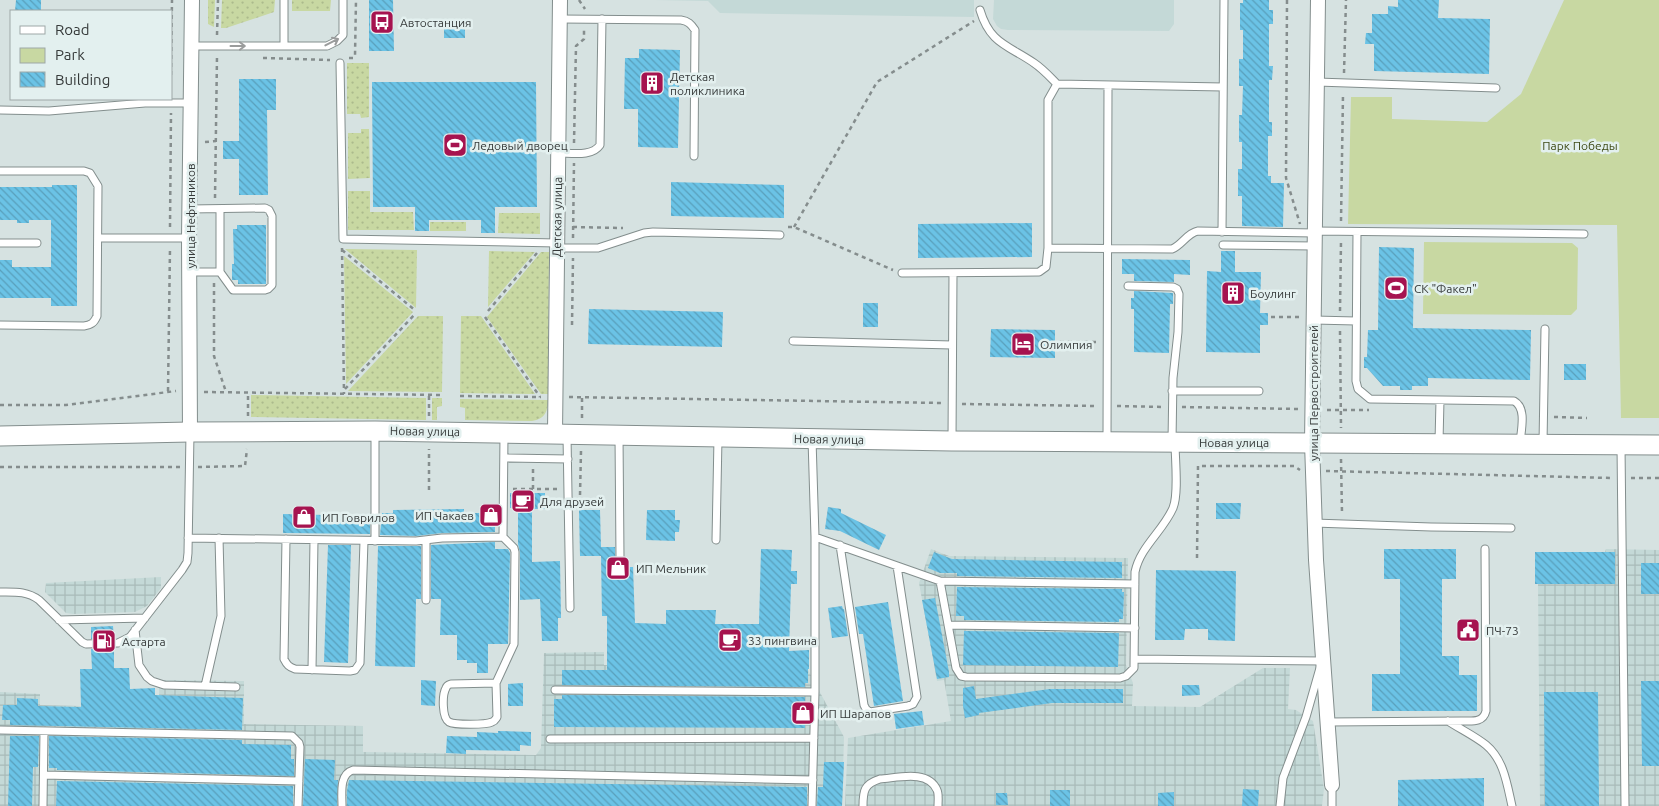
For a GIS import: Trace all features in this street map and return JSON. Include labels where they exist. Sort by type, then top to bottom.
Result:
[{"type":"street","name":"улица Нефтяников","points":[[190,432],[189,238],[192,0]]},
{"type":"street","name":"Детская улица","points":[[560,0],[558,153],[553,244],[556,397],[561,433]]},
{"type":"street","name":"улица Первостроителей","points":[[1318,0],[1312,443],[1314,523],[1322,661],[1332,785]]},
{"type":"street","name":"Новая улица","points":[[0,436],[375,431],[952,441],[1659,445]]},
{"type":"lane","points":[[284,0],[284,46]]},
{"type":"lane","points":[[192,46],[327,46],[337,41],[343,35],[343,0]]},
{"type":"lane","points":[[1222,232],[1224,0]]},
{"type":"lane","points":[[981,14],[987,29],[999,42],[1035,64],[1057,84],[1223,87]]},
{"type":"lane","points":[[560,19],[681,20],[687,21],[692,25],[695,30],[694,156]]},
{"type":"lane","points":[[558,153],[592,152],[600,145],[602,19]]},
{"type":"lane","points":[[340,63],[343,239],[553,244],[573,248],[598,248],[644,233],[653,232],[780,235]]},
{"type":"lane","points":[[1317,82],[1496,88]]},
{"type":"lane","points":[[902,273],[1039,272],[1046,267],[1048,248],[1048,100],[1057,84]]},
{"type":"lane","points":[[1106,442],[1108,85]]},
{"type":"lane","points":[[0,110],[49,111],[145,103],[191,103]]},
{"type":"lane","points":[[0,171],[84,171],[90,174],[98,186],[97,316],[94,322],[89,326],[0,325]]},
{"type":"lane","points":[[190,209],[265,208],[271,213],[272,285],[268,289],[236,290],[230,287],[220,272],[220,209]]},
{"type":"lane","points":[[1048,248],[1172,249],[1179,246],[1194,232],[1300,233],[1315,237]]},
{"type":"lane","points":[[1223,244],[1315,237],[1341,232],[1584,234]]},
{"type":"lane","points":[[1358,232],[1356,321],[1356,381],[1358,389],[1370,399],[1514,401],[1518,403],[1522,410],[1520,444]]},
{"type":"lane","points":[[98,238],[189,238]]},
{"type":"lane","points":[[0,243],[37,243]]},
{"type":"lane","points":[[189,272],[220,272]]},
{"type":"lane","points":[[952,441],[953,273]]},
{"type":"lane","points":[[940,581],[956,668],[961,676],[1120,678],[1131,673],[1134,668],[1135,659],[1135,572],[1140,558],[1172,509],[1175,495],[1172,391],[1178,332],[1179,294],[1173,286],[1128,286]]},
{"type":"lane","points":[[1314,320],[1356,321]]},
{"type":"lane","points":[[1543,444],[1545,329]]},
{"type":"lane","points":[[793,341],[952,345]]},
{"type":"lane","points":[[1172,391],[1260,390]]},
{"type":"lane","points":[[1439,443],[1440,400]]},
{"type":"lane","points":[[375,431],[375,541]]},
{"type":"lane","points":[[0,592],[24,592],[31,595],[39,600],[78,639],[86,644],[123,642],[130,637],[182,570],[186,562],[190,432]]},
{"type":"lane","points":[[503,538],[504,432]]},
{"type":"lane","points":[[561,433],[568,459],[570,608]]},
{"type":"lane","points":[[619,434],[620,557]]},
{"type":"lane","points":[[716,540],[718,436]]},
{"type":"lane","points":[[812,438],[816,692],[812,806]]},
{"type":"lane","points":[[1621,444],[1624,806]]},
{"type":"lane","points":[[504,458],[568,459]]},
{"type":"lane","points":[[1314,523],[1511,528]]},
{"type":"lane","points":[[815,537],[940,581],[1135,584]]},
{"type":"lane","points":[[188,538],[364,541],[503,538],[514,548],[515,552],[514,644],[496,683],[497,717],[487,724],[452,723],[445,718],[444,692],[448,685],[496,683]]},
{"type":"lane","points":[[205,686],[221,616],[219,538]]},
{"type":"lane","points":[[286,539],[284,659],[289,667],[312,670],[355,670],[360,663],[364,541]]},
{"type":"lane","points":[[312,670],[314,540]]},
{"type":"lane","points":[[426,540],[426,600]]},
{"type":"lane","points":[[840,545],[864,705],[870,712],[908,706],[913,704],[917,697],[897,566]]},
{"type":"lane","points":[[1327,722],[1448,721],[1479,720],[1483,718],[1486,711],[1486,549]]},
{"type":"lane","points":[[60,620],[145,618]]},
{"type":"lane","points":[[948,625],[1135,628]]},
{"type":"lane","points":[[135,630],[139,665],[147,677],[158,684],[236,687]]},
{"type":"lane","points":[[1135,659],[1322,661],[1306,717],[1284,778],[1280,806]]},
{"type":"lane","points":[[555,690],[816,692]]},
{"type":"lane","points":[[1448,721],[1485,744],[1499,761],[1505,775],[1512,806]]},
{"type":"lane","points":[[0,730],[292,736],[299,743],[298,806]]},
{"type":"lane","points":[[43,806],[44,731]]},
{"type":"lane","points":[[550,739],[814,738]]},
{"type":"lane","points":[[342,806],[345,775],[353,770],[813,780]]},
{"type":"lane","points":[[44,775],[299,781]]},
{"type":"lane","points":[[863,806],[863,792],[874,780],[880,778],[921,777],[927,779],[937,791],[938,806]]},
{"type":"lane","points":[[1332,785],[1332,806]]},
{"type":"path","points":[[572,328],[576,46],[584,39],[585,19],[585,9],[579,0]]},
{"type":"path","points":[[1287,0],[1286,178],[1300,224],[1300,233]]},
{"type":"path","points":[[1342,525],[1340,321],[1346,0]]},
{"type":"path","points":[[794,227],[877,82],[981,14]]},
{"type":"path","points":[[255,58],[330,60]]},
{"type":"path","points":[[343,239],[341,250],[344,392]]},
{"type":"path","points":[[488,311],[553,244]]},
{"type":"path","points":[[341,250],[416,312],[344,392]]},
{"type":"path","points":[[485,317],[540,397]]},
{"type":"path","points":[[1270,317],[1299,317]]},
{"type":"path","points":[[1060,342],[1108,342]]},
{"type":"path","points":[[0,405],[66,406],[168,391]]},
{"type":"path","points":[[226,392],[344,392],[442,395]]},
{"type":"path","points":[[460,396],[1370,410]]},
{"type":"path","points":[[1544,417],[1587,418]]},
{"type":"path","points":[[0,467],[245,466],[247,444]]},
{"type":"path","points":[[533,458],[533,489]]},
{"type":"path","points":[[1197,558],[1198,466],[1294,466],[1303,471],[1659,478]]},
{"type":"path","points":[[504,489],[580,490]]},
{"type":"shaded area","points":[[655,0],[974,0],[974,17],[720,13],[708,1]]},
{"type":"shaded area","points":[[994,0],[1174,0],[1174,24],[1169,31],[1008,30],[1001,29],[993,19]]},
{"type":"shaded area","points":[[931,549],[949,556],[1128,558],[1126,665],[1133,683],[1132,706],[1200,707],[1263,668],[1290,668],[1288,709],[1296,710],[1313,721],[1324,789],[1322,806],[845,806],[848,738],[951,721],[944,680],[937,681],[919,583]]},
{"type":"shaded area","points":[[1606,549],[1659,550],[1659,806],[1540,806],[1538,584],[1535,584],[1535,552],[1605,552]]},
{"type":"shaded area","points":[[161,577],[161,588],[147,606],[135,612],[66,613],[45,592],[46,583]]},
{"type":"shaded area","points":[[604,652],[604,665],[793,665],[808,670],[844,737],[842,806],[0,806],[0,692],[40,694],[40,705],[159,708],[159,680],[244,681],[244,724],[363,726],[363,752],[536,755],[541,748],[544,653]]},
{"type":"green space","points":[[208,0],[215,0],[214,27],[208,24]]},
{"type":"green space","points":[[222,0],[275,0],[274,12],[221,28]]},
{"type":"green space","points":[[292,0],[331,0],[330,11],[292,11]]},
{"type":"green space","name":"Парк Победы","points":[[1564,0],[1659,0],[1659,418],[1621,418],[1617,225],[1348,224],[1351,97],[1392,97],[1392,119],[1487,122],[1521,94]]},
{"type":"green space","points":[[347,63],[369,63],[369,117],[361,118],[360,114],[347,114]]},
{"type":"green space","points":[[361,129],[369,129],[370,178],[348,179],[348,133],[361,133]]},
{"type":"green space","points":[[348,191],[370,191],[370,212],[413,212],[414,230],[348,230]]},
{"type":"green space","points":[[499,213],[540,213],[540,234],[498,233]]},
{"type":"green space","points":[[430,222],[466,222],[466,231],[430,231]]},
{"type":"green space","points":[[1424,242],[1572,243],[1578,248],[1577,309],[1571,315],[1423,314]]},
{"type":"green space","points":[[345,249],[417,250],[416,308]]},
{"type":"green space","points":[[489,251],[535,252],[488,307]]},
{"type":"green space","points":[[541,252],[549,252],[548,394],[541,394],[487,317]]},
{"type":"green space","points":[[344,256],[413,312],[346,384]]},
{"type":"green space","points":[[418,316],[443,316],[442,392],[348,391]]},
{"type":"green space","points":[[461,316],[481,316],[535,394],[460,393]]},
{"type":"green space","points":[[251,395],[426,398],[426,420],[251,417]]},
{"type":"green space","points":[[432,398],[442,398],[442,406],[437,407],[437,420],[432,420]]},
{"type":"green space","points":[[460,399],[548,400],[545,414],[532,421],[465,420],[465,408],[460,407]]},
{"type":"building","points":[[16,0],[41,0],[41,10],[15,10]]},
{"type":"building","points":[[369,0],[393,0],[394,51],[369,51]]},
{"type":"building","points":[[1243,0],[1269,0],[1269,10],[1273,10],[1273,24],[1269,24],[1269,66],[1273,66],[1272,80],[1269,80],[1269,122],[1272,122],[1272,136],[1268,136],[1268,176],[1271,176],[1271,183],[1284,183],[1283,227],[1242,226],[1242,196],[1238,196],[1238,169],[1242,169],[1239,115],[1242,115],[1243,86],[1239,86],[1239,59],[1243,59],[1243,30],[1240,30],[1240,3],[1243,3]]},
{"type":"building","points":[[1398,0],[1439,0],[1438,18],[1490,19],[1489,74],[1374,71],[1374,44],[1365,44],[1366,33],[1372,33],[1372,14],[1388,14],[1388,6],[1398,7]]},
{"type":"building","points":[[465,23],[465,38],[444,38],[444,24]]},
{"type":"building","name":"Детская поликлиника","points":[[639,49],[680,50],[678,148],[638,147],[638,109],[624,109],[625,58],[639,58]]},
{"type":"building","points":[[239,79],[276,79],[276,110],[267,110],[268,195],[239,195],[239,159],[223,159],[223,141],[239,141]]},
{"type":"building","name":"Ледовый дворец","points":[[372,82],[536,82],[537,207],[495,207],[495,233],[481,233],[481,220],[429,220],[429,231],[415,231],[415,207],[373,207]]},
{"type":"building","points":[[671,182],[784,185],[784,218],[671,216]]},
{"type":"building","points":[[52,185],[77,185],[77,306],[51,306],[51,298],[0,298],[0,260],[12,260],[12,267],[51,267],[51,220],[29,220],[29,223],[17,223],[17,220],[0,220],[0,187],[52,187]]},
{"type":"building","points":[[1032,223],[1032,257],[918,258],[918,224]]},
{"type":"building","points":[[237,225],[266,225],[266,284],[238,284],[238,280],[232,280],[232,264],[234,264],[233,229],[237,229]]},
{"type":"building","name":"СК \"Факел\"","points":[[1379,247],[1414,248],[1413,328],[1531,330],[1530,380],[1428,378],[1428,386],[1412,386],[1412,390],[1400,390],[1400,386],[1383,386],[1367,368],[1364,368],[1364,357],[1367,357],[1368,330],[1378,330]]},
{"type":"building","name":"Боулинг","points":[[1221,251],[1235,251],[1235,272],[1261,272],[1260,313],[1268,313],[1268,325],[1260,325],[1260,353],[1206,352],[1207,271],[1221,272]]},
{"type":"building","points":[[1122,259],[1190,260],[1190,275],[1174,274],[1174,282],[1134,281],[1134,274],[1122,274]]},
{"type":"building","points":[[1134,291],[1173,293],[1173,304],[1170,304],[1169,353],[1134,352],[1134,309],[1131,309],[1131,298],[1134,298]]},
{"type":"building","points":[[863,303],[878,303],[878,327],[863,327]]},
{"type":"building","points":[[589,309],[723,312],[722,347],[588,344]]},
{"type":"building","name":"Олимпия","points":[[991,329],[1055,330],[1055,358],[990,357]]},
{"type":"building","points":[[1564,364],[1586,364],[1586,380],[1564,380]]},
{"type":"building","points":[[510,493],[545,493],[545,509],[532,509],[532,562],[560,561],[561,618],[558,618],[558,641],[542,641],[540,599],[520,600],[518,508],[510,508]]},
{"type":"building","points":[[1216,503],[1241,503],[1240,519],[1216,519]]},
{"type":"building","points":[[828,507],[841,509],[841,513],[886,535],[879,550],[840,531],[825,529]]},
{"type":"building","points":[[464,509],[464,513],[495,513],[495,532],[442,533],[416,536],[380,535],[382,513],[393,513],[393,510]]},
{"type":"building","points":[[579,510],[600,510],[601,547],[615,547],[615,567],[633,567],[635,623],[666,624],[666,610],[716,610],[715,624],[759,624],[761,549],[792,550],[791,571],[797,571],[797,584],[791,584],[789,651],[809,650],[808,683],[805,683],[805,687],[562,685],[562,670],[607,670],[607,616],[602,616],[601,556],[580,556]]},
{"type":"building","points":[[647,510],[675,510],[675,520],[680,520],[679,532],[675,532],[675,541],[646,540]]},
{"type":"building","points":[[283,514],[370,516],[370,534],[283,533]]},
{"type":"building","points":[[495,542],[495,549],[508,549],[510,553],[508,644],[488,644],[488,673],[477,673],[477,663],[457,660],[457,635],[440,635],[441,599],[431,599],[431,545]]},
{"type":"building","points":[[328,545],[351,545],[348,663],[324,662]]},
{"type":"building","points":[[378,546],[421,546],[421,599],[416,599],[415,667],[375,666]]},
{"type":"building","points":[[1384,549],[1456,549],[1456,579],[1442,579],[1442,656],[1459,656],[1459,675],[1477,675],[1477,711],[1372,711],[1372,674],[1400,674],[1400,579],[1384,579]]},
{"type":"building","points":[[934,552],[952,559],[1122,562],[1122,578],[957,576],[957,573],[940,573],[928,568]]},
{"type":"building","points":[[1535,552],[1615,552],[1615,584],[1535,584]]},
{"type":"building","points":[[1641,563],[1659,563],[1659,594],[1641,594]]},
{"type":"building","points":[[1156,570],[1236,571],[1235,641],[1208,640],[1208,629],[1185,629],[1184,640],[1155,640]]},
{"type":"building","points":[[957,587],[1122,589],[1122,592],[1124,592],[1123,619],[1119,619],[1119,622],[964,620],[964,616],[956,616]]},
{"type":"building","points":[[935,598],[949,672],[949,677],[937,679],[922,600]]},
{"type":"building","points":[[888,602],[903,701],[874,706],[863,634],[859,634],[855,607]]},
{"type":"building","points":[[842,606],[848,636],[832,638],[828,608]]},
{"type":"building","points":[[113,626],[114,638],[91,639],[91,627]]},
{"type":"building","points":[[964,631],[1119,633],[1118,667],[963,665]]},
{"type":"building","points":[[114,648],[114,668],[129,668],[130,689],[155,688],[155,695],[243,698],[242,730],[10,725],[10,720],[2,720],[3,705],[17,705],[17,698],[38,699],[38,706],[81,707],[80,669],[92,669],[91,649]]},
{"type":"building","points":[[421,680],[436,681],[435,706],[421,705]]},
{"type":"building","points":[[1641,681],[1659,681],[1659,766],[1642,766]]},
{"type":"building","points":[[523,683],[523,706],[508,706],[508,684]]},
{"type":"building","points":[[1182,685],[1199,685],[1200,695],[1182,696]]},
{"type":"building","points":[[974,686],[976,699],[1050,689],[1123,689],[1123,703],[1052,703],[979,713],[979,715],[965,718],[963,688]]},
{"type":"building","points":[[1544,692],[1598,692],[1599,806],[1545,806]]},
{"type":"building","points":[[562,695],[805,697],[805,728],[554,727],[554,699],[562,699]]},
{"type":"building","points":[[922,711],[924,725],[896,729],[894,714]]},
{"type":"building","points":[[498,731],[531,732],[531,746],[520,745],[520,751],[466,750],[466,754],[446,753],[447,736],[477,737],[477,732],[498,733]]},
{"type":"building","points":[[10,736],[39,736],[38,767],[33,767],[32,806],[8,806]]},
{"type":"building","points":[[49,736],[242,740],[242,744],[291,745],[291,759],[294,759],[294,776],[57,770],[57,768],[49,768]]},
{"type":"building","points":[[305,759],[335,760],[334,780],[338,780],[337,806],[303,806]]},
{"type":"building","points":[[824,762],[844,762],[842,806],[817,806],[818,787],[823,787]]},
{"type":"building","points":[[1484,778],[1484,806],[1398,806],[1398,780]]},
{"type":"building","points":[[349,780],[807,787],[807,806],[347,806]]},
{"type":"building","points":[[57,781],[293,786],[293,806],[56,806]]},
{"type":"building","points":[[1243,789],[1259,790],[1258,806],[1242,806]]},
{"type":"building","points":[[1050,790],[1070,790],[1070,806],[1050,806]]},
{"type":"building","points":[[1174,792],[1174,806],[1158,806],[1158,793]]},
{"type":"building","points":[[996,793],[1007,793],[1008,805],[996,805]]},
{"type":"place","name":"Автостанция","points":[[382,22]]},
{"type":"place","name":"Детская поликлиника","points":[[652,83]]},
{"type":"place","name":"Ледовый дворец","points":[[455,145]]},
{"type":"place","name":"СК \"Факел\"","points":[[1396,288]]},
{"type":"place","name":"Боулинг","points":[[1233,293]]},
{"type":"place","name":"Олимпия","points":[[1023,344]]},
{"type":"place","name":"Для друзей","points":[[523,501]]},
{"type":"place","name":"ИП Чакаев","points":[[491,515]]},
{"type":"place","name":"ИП Говрилов","points":[[304,517]]},
{"type":"place","name":"ИП Мельник","points":[[618,568]]},
{"type":"place","name":"ПЧ-73","points":[[1468,630]]},
{"type":"place","name":"33 пингвина","points":[[730,640]]},
{"type":"place","name":"Астарта","points":[[104,641]]},
{"type":"place","name":"ИП Шарапов","points":[[803,713]]}]
